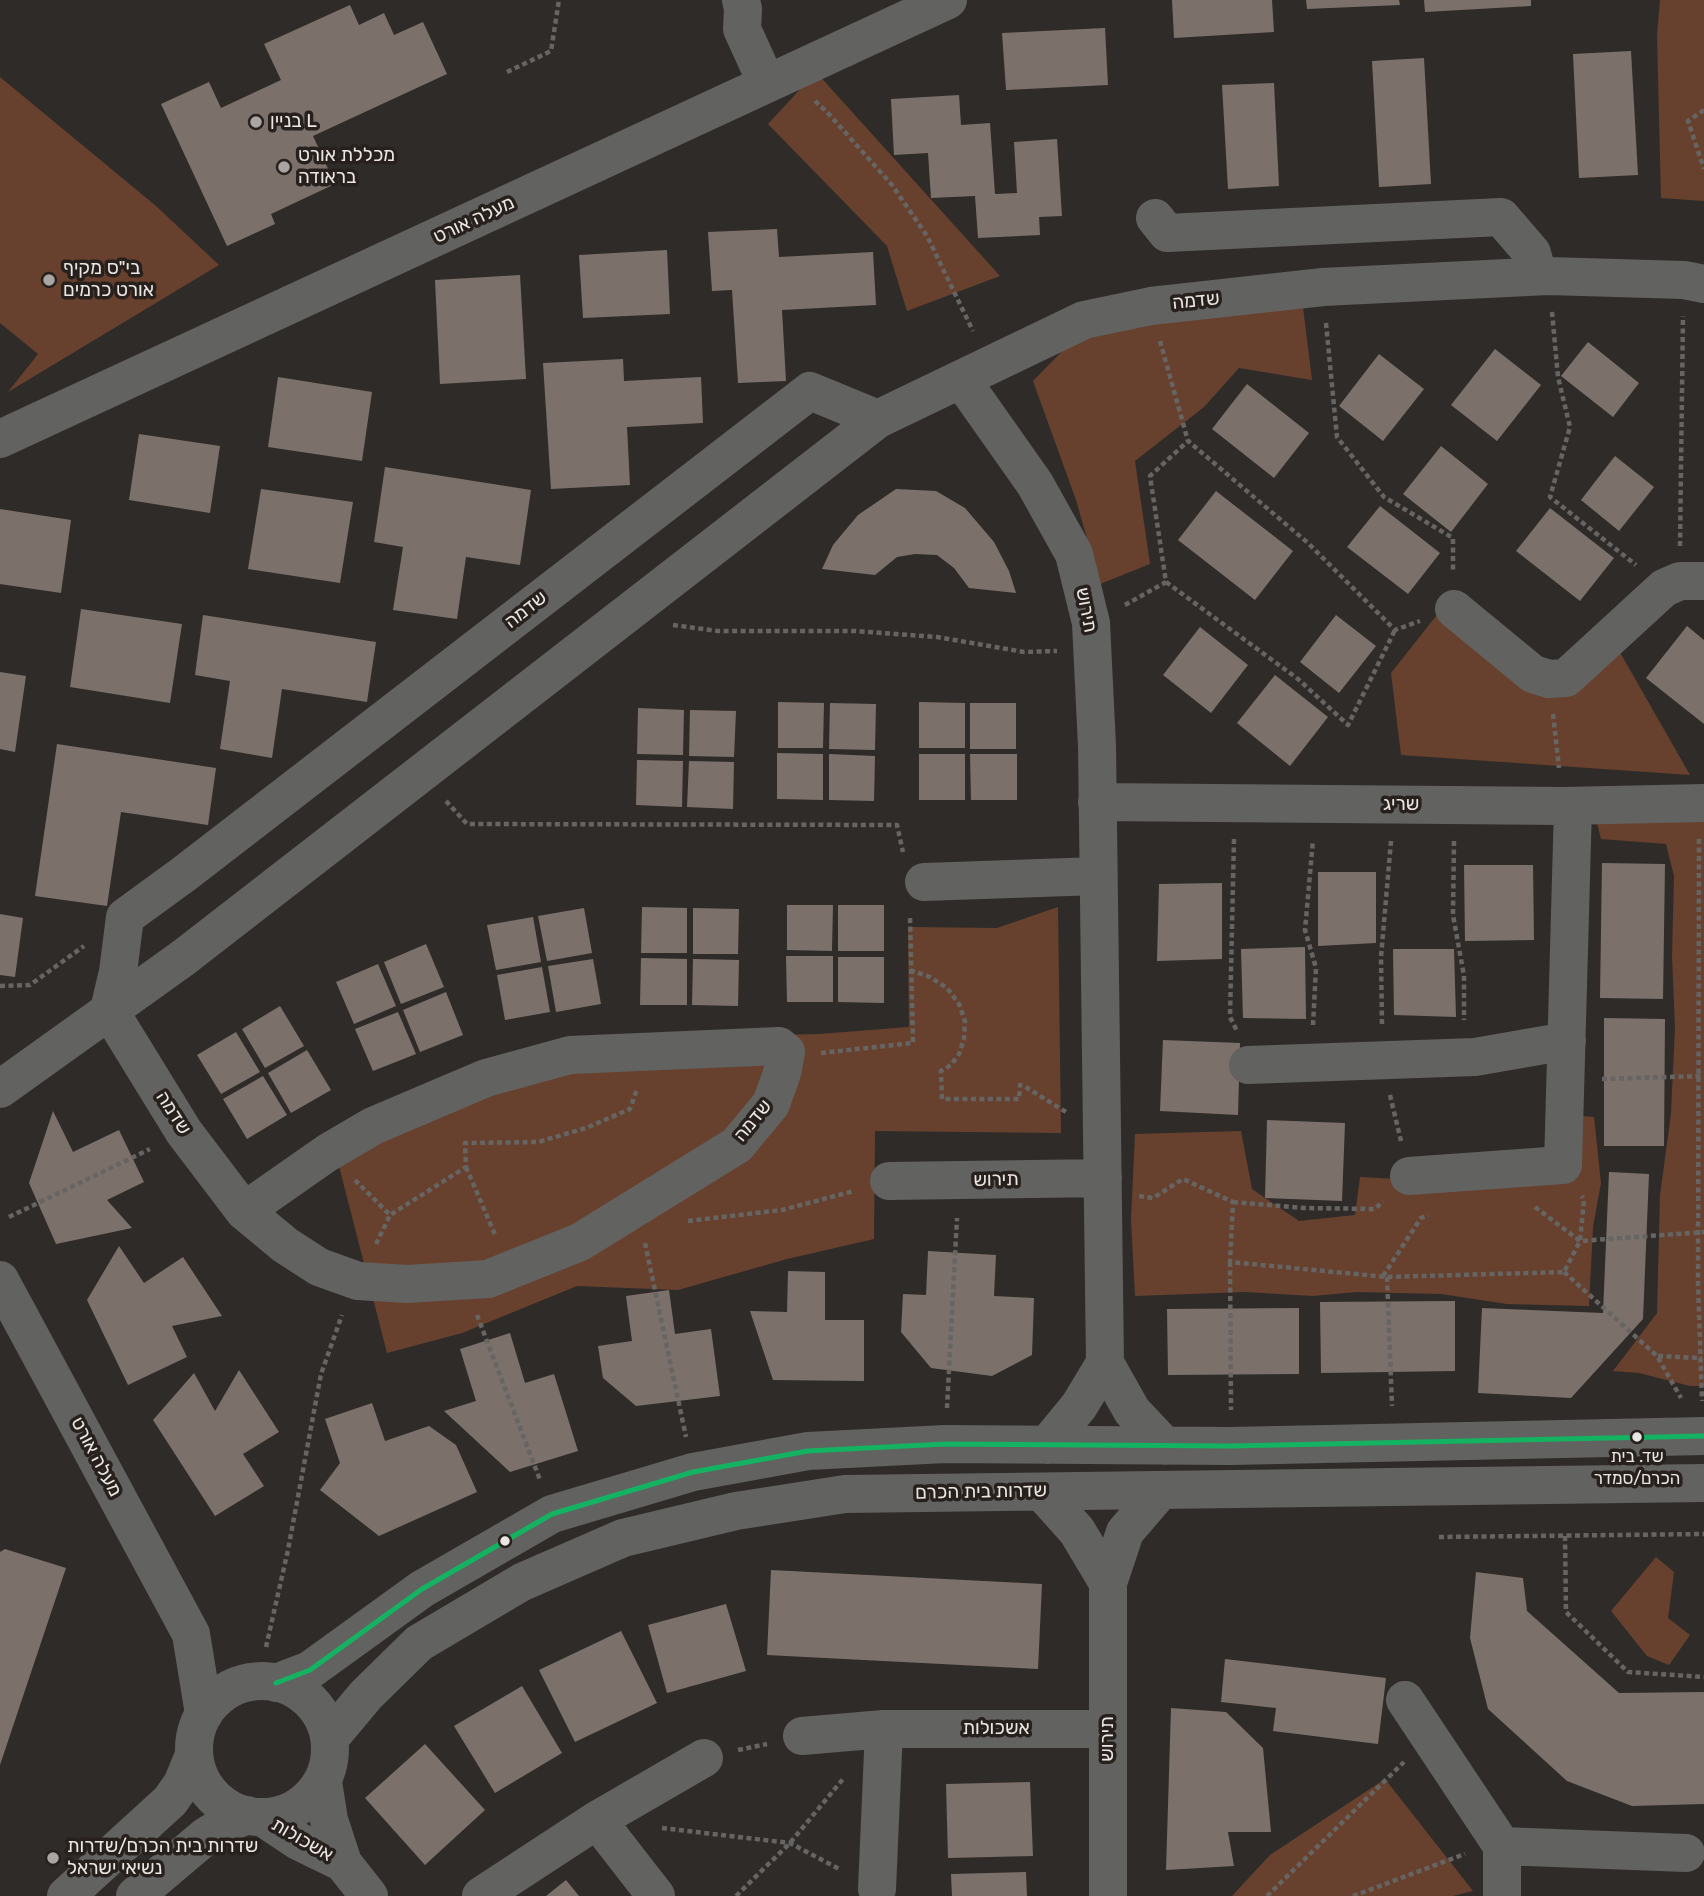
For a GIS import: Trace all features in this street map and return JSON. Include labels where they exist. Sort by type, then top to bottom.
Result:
[{"type":"street","points":[[741,0],[742,29],[776,79]]},
{"type":"street","name":"מעלה אורט","points":[[0,439],[948,0]]},
{"type":"street","points":[[1155,218],[1167,233],[1501,217],[1532,253],[1543,276]]},
{"type":"street","name":"שדמה","points":[[0,1089],[183,958],[878,419],[1084,320],[1151,306],[1323,287],[1543,276],[1694,282]]},
{"type":"street","name":"תירוש","points":[[977,371],[1074,554],[1091,623],[1097,802],[1105,1363]]},
{"type":"street","name":"שדמה","points":[[125,917],[810,391],[878,419]]},
{"type":"street","points":[[1454,608],[1533,674],[1549,679],[1566,678],[1683,583]]},
{"type":"street","name":"שריג","points":[[1097,802],[1568,806],[1702,803]]},
{"type":"street","points":[[1409,1176],[1563,1165],[1567,1041],[1568,806]]},
{"type":"street","points":[[917,882],[1098,876]]},
{"type":"street","points":[[109,1010],[118,972],[125,917]]},
{"type":"street","name":"שדמה","points":[[109,1010],[184,1132],[244,1211],[285,1245],[319,1268],[358,1281],[407,1284],[488,1279],[580,1242],[737,1145],[771,1104],[786,1052]]},
{"type":"street","points":[[1248,1065],[1464,1057],[1567,1041]]},
{"type":"street","points":[[244,1211],[327,1153],[373,1126],[486,1078],[570,1055],[779,1046],[786,1052]]},
{"type":"street","name":"תירוש","points":[[889,1181],[959,1180],[1103,1186]]},
{"type":"street","name":"מעלה אורט","points":[[0,1280],[191,1634],[204,1714]]},
{"type":"street","points":[[1047,1445],[1079,1406],[1105,1363],[1132,1411],[1165,1446]]},
{"type":"street","points":[[66,1896],[170,1801],[182,1784],[194,1755],[196,1734],[204,1714],[217,1698],[266,1672],[310,1670],[422,1589],[552,1514],[693,1472],[808,1451],[945,1444],[1231,1446],[1703,1436]]},
{"type":"street","name":"שדרות בית הכרם","points":[[330,1738],[366,1695],[419,1643],[522,1582],[623,1538],[736,1511],[845,1494],[1704,1483]]},
{"type":"street","points":[[1108,1583],[1125,1532],[1161,1490]]},
{"type":"street","points":[[1042,1492],[1077,1531],[1108,1583]]},
{"type":"street","name":"תירוש","points":[[1108,1583],[1108,1896]]},
{"type":"street","name":"מעלה אורט","points":[[191,1634],[266,1672]]},
{"type":"street","points":[[194,1755],[199,1776],[211,1794],[227,1808],[254,1816],[269,1817],[291,1811],[309,1799],[323,1782],[330,1760],[330,1738],[324,1719],[312,1702],[266,1672]]},
{"type":"street","points":[[1405,1700],[1500,1844],[1502,1896]]},
{"type":"street","points":[[877,1889],[884,1729]]},
{"type":"street","name":"אשכולות","points":[[802,1736],[884,1729],[1108,1729]]},
{"type":"street","points":[[481,1896],[597,1820],[704,1758]]},
{"type":"street","name":"אשכולות","points":[[323,1782],[329,1820],[343,1863],[369,1896]]},
{"type":"street","points":[[135,1896],[206,1836],[222,1826],[254,1816]]},
{"type":"street","name":"אשכולות","points":[[254,1816],[343,1863]]},
{"type":"street","points":[[597,1820],[656,1896]]},
{"type":"street","points":[[1500,1844],[1686,1853]]},
{"type":"path","points":[[507,72],[551,51],[559,0]]},
{"type":"path","points":[[776,79],[827,111],[892,185],[927,236],[974,333],[977,371]]},
{"type":"path","points":[[1704,110],[1688,121],[1704,169]]},
{"type":"path","points":[[1543,276],[1558,376],[1570,427],[1550,496],[1683,583]]},
{"type":"path","points":[[1683,583],[1694,282]]},
{"type":"path","points":[[1188,442],[1150,476],[1166,582],[1298,679],[1348,725],[1395,630],[1454,608],[1453,538],[1384,497],[1337,437],[1323,287]]},
{"type":"path","points":[[1151,306],[1188,442],[1308,543],[1395,630]]},
{"type":"path","points":[[1091,623],[1166,582]]},
{"type":"path","points":[[663,624],[718,631],[855,631],[937,637],[1024,652]]},
{"type":"path","points":[[1549,679],[1568,806]]},
{"type":"path","points":[[421,774],[467,824],[897,825],[917,882],[910,970],[913,1043],[805,1055],[786,1052]]},
{"type":"path","points":[[1236,803],[1230,927],[1230,1017],[1248,1047],[1248,1065]]},
{"type":"path","points":[[1702,803],[1703,1436]]},
{"type":"path","points":[[1311,1063],[1316,968],[1305,930],[1317,804]]},
{"type":"path","points":[[1103,1186],[1153,1198],[1183,1178],[1233,1202],[1304,1208],[1375,1209],[1409,1176],[1382,1060],[1381,957],[1394,805]]},
{"type":"path","points":[[1454,805],[1453,915],[1464,976],[1464,1057]]},
{"type":"path","points":[[0,986],[30,985],[125,917]]},
{"type":"path","points":[[910,970],[930,976],[947,988],[959,1004],[965,1021],[964,1039],[959,1054],[951,1065],[941,1071],[942,1099],[1019,1099],[1020,1085],[1065,1112],[1102,1114]]},
{"type":"path","points":[[510,1270],[466,1167],[465,1143],[538,1142],[586,1128],[630,1109],[650,1052]]},
{"type":"path","points":[[1566,1081],[1702,1076]]},
{"type":"path","points":[[9,1217],[184,1132]]},
{"type":"path","points":[[327,1153],[390,1215],[466,1167]]},
{"type":"path","points":[[945,1444],[959,1180]]},
{"type":"path","points":[[680,1222],[782,1210],[889,1181]]},
{"type":"path","points":[[1231,1446],[1230,1262],[1233,1202]]},
{"type":"path","points":[[1524,1206],[1536,1207],[1580,1241],[1701,1232]]},
{"type":"path","points":[[1394,1442],[1385,1277],[1421,1218],[1431,1213]]},
{"type":"path","points":[[644,1240],[693,1472]]},
{"type":"path","points":[[1564,1272],[1580,1241]]},
{"type":"path","points":[[1230,1262],[1385,1277],[1564,1272],[1657,1356],[1703,1358]]},
{"type":"path","points":[[464,1280],[552,1514]]},
{"type":"path","points":[[266,1672],[321,1374],[345,1307],[358,1281]]},
{"type":"path","points":[[1439,1537],[1704,1534]]},
{"type":"path","points":[[1565,1536],[1566,1612],[1628,1672],[1704,1677]]},
{"type":"path","points":[[736,1896],[790,1843],[884,1729]]},
{"type":"path","points":[[704,1758],[802,1736]]},
{"type":"path","points":[[1267,1896],[1429,1737]]},
{"type":"path","points":[[652,1827],[790,1843],[877,1889]]},
{"type":"path","points":[[1353,1896],[1500,1844]]},
{"type":"shaded area","points":[[1660,0],[1704,0],[1704,201],[1661,198],[1657,36]]},
{"type":"shaded area","points":[[816,72],[1000,276],[907,311],[887,246],[768,124]]},
{"type":"shaded area","name":"בי\"ס מקיף אורט כרמים","points":[[0,77],[156,206],[219,265],[8,392],[38,354],[0,323]]},
{"type":"shaded area","points":[[1302,299],[1312,380],[1239,368],[1204,407],[1135,461],[1150,564],[1100,584],[1076,500],[1033,381],[1071,342],[1211,311]]},
{"type":"shaded area","points":[[1440,611],[1533,685],[1618,649],[1690,775],[1401,755],[1391,673]]},
{"type":"shaded area","points":[[1595,815],[1704,816],[1704,1386],[1690,1386],[1639,1373],[1613,1371],[1657,1313],[1660,1195],[1671,1114],[1675,1027],[1672,956],[1674,876],[1666,844],[1601,839]]},
{"type":"shaded area","points":[[1058,907],[1061,1133],[875,1131],[874,1239],[787,1259],[678,1290],[577,1286],[462,1333],[387,1353],[330,1131],[575,1040],[819,1034],[909,1027],[908,927],[997,928]]},
{"type":"shaded area","points":[[1572,1115],[1594,1117],[1601,1183],[1593,1227],[1589,1306],[1507,1304],[1441,1294],[1357,1292],[1313,1296],[1245,1292],[1135,1296],[1131,1219],[1135,1134],[1241,1131],[1252,1189],[1299,1221],[1355,1215],[1360,1177],[1471,1183],[1565,1175]]},
{"type":"shaded area","points":[[1656,1557],[1674,1572],[1668,1618],[1690,1635],[1669,1665],[1647,1656],[1611,1611]]},
{"type":"shaded area","points":[[1385,1779],[1473,1891],[1453,1896],[1232,1896],[1270,1855]]},
{"type":"building","points":[[1172,0],[1272,0],[1274,32],[1174,38]]},
{"type":"building","points":[[1306,0],[1399,0],[1400,5],[1307,9]]},
{"type":"building","points":[[1424,0],[1531,0],[1531,6],[1425,12]]},
{"type":"building","name":"בניין L","points":[[350,5],[359,25],[384,13],[394,35],[423,22],[447,74],[313,136],[335,184],[271,214],[275,224],[227,246],[161,104],[209,82],[221,108],[281,80],[264,44]]},
{"type":"building","points":[[1105,28],[1108,85],[1006,90],[1002,33]]},
{"type":"building","points":[[1631,51],[1638,175],[1579,178],[1573,54]]},
{"type":"building","points":[[1424,58],[1431,184],[1379,187],[1372,61]]},
{"type":"building","points":[[1274,83],[1279,186],[1228,189],[1222,85]]},
{"type":"building","points":[[959,95],[961,125],[990,123],[995,194],[1017,193],[1014,142],[1057,139],[1062,216],[1039,217],[1040,235],[978,238],[975,196],[931,198],[928,153],[894,155],[891,99]]},
{"type":"building","points":[[777,229],[779,257],[873,252],[876,305],[782,310],[786,381],[738,383],[732,290],[712,291],[708,232]]},
{"type":"building","points":[[667,250],[670,314],[583,318],[579,255]]},
{"type":"building","points":[[520,275],[526,379],[440,384],[435,280]]},
{"type":"building","points":[[1588,342],[1639,383],[1613,417],[1561,376]]},
{"type":"building","points":[[1495,349],[1541,385],[1497,441],[1451,405]]},
{"type":"building","points":[[1379,354],[1424,389],[1383,441],[1339,406]]},
{"type":"building","points":[[623,359],[624,381],[701,377],[703,423],[627,427],[630,485],[551,489],[543,363]]},
{"type":"building","points":[[278,377],[372,392],[362,461],[268,447]]},
{"type":"building","points":[[1247,384],[1309,433],[1274,478],[1212,429]]},
{"type":"building","points":[[139,434],[220,446],[210,513],[129,500]]},
{"type":"building","points":[[1441,446],[1488,484],[1451,532],[1403,494]]},
{"type":"building","points":[[1615,456],[1654,487],[1619,531],[1581,500]]},
{"type":"building","points":[[385,467],[531,490],[520,565],[466,557],[457,619],[393,610],[403,547],[374,542]]},
{"type":"building","points":[[261,489],[353,502],[340,583],[248,569]]},
{"type":"building","points":[[896,489],[936,491],[965,508],[994,542],[1009,571],[1016,593],[969,588],[954,568],[937,555],[897,557],[875,575],[822,569],[833,545],[858,515]]},
{"type":"building","points":[[1216,491],[1293,551],[1255,600],[1178,540]]},
{"type":"building","points":[[1380,506],[1440,553],[1408,594],[1347,547]]},
{"type":"building","points":[[1550,508],[1614,558],[1580,601],[1516,551]]},
{"type":"building","points":[[0,509],[71,520],[61,593],[0,584]]},
{"type":"building","points":[[81,609],[182,624],[170,703],[70,687]]},
{"type":"building","points":[[203,615],[376,642],[367,702],[282,689],[272,758],[220,749],[230,681],[195,675]]},
{"type":"building","points":[[1336,615],[1376,646],[1339,693],[1300,662]]},
{"type":"building","points":[[1687,626],[1704,640],[1704,724],[1646,678]]},
{"type":"building","points":[[1200,627],[1248,665],[1211,713],[1163,675]]},
{"type":"building","points":[[0,672],[26,676],[15,752],[0,749]]},
{"type":"building","points":[[1275,675],[1328,717],[1290,766],[1237,723]]},
{"type":"building","points":[[778,702],[824,703],[823,748],[778,748]]},
{"type":"building","points":[[919,702],[965,703],[965,748],[919,748]]},
{"type":"building","points":[[830,703],[876,704],[875,750],[829,749]]},
{"type":"building","points":[[970,703],[1016,703],[1016,749],[970,749]]},
{"type":"building","points":[[638,708],[684,710],[683,755],[637,754]]},
{"type":"building","points":[[690,710],[736,711],[734,757],[689,756]]},
{"type":"building","points":[[57,744],[216,768],[208,825],[121,812],[107,906],[35,896]]},
{"type":"building","points":[[777,753],[823,754],[823,800],[777,799]]},
{"type":"building","points":[[829,754],[875,756],[874,801],[829,800]]},
{"type":"building","points":[[919,754],[965,754],[965,800],[919,800]]},
{"type":"building","points":[[970,754],[1017,754],[1017,800],[971,800]]},
{"type":"building","points":[[637,760],[683,761],[682,807],[636,805]]},
{"type":"building","points":[[689,761],[734,762],[733,809],[687,807]]},
{"type":"building","points":[[1602,863],[1665,864],[1663,999],[1600,998]]},
{"type":"building","points":[[1464,865],[1533,865],[1534,940],[1465,941]]},
{"type":"building","points":[[1318,872],[1376,872],[1376,943],[1318,946]]},
{"type":"building","points":[[1222,883],[1222,959],[1157,961],[1159,884]]},
{"type":"building","points":[[787,905],[833,905],[832,951],[787,950]]},
{"type":"building","points":[[838,905],[884,905],[884,951],[838,951]]},
{"type":"building","points":[[642,907],[687,908],[687,953],[641,953]]},
{"type":"building","points":[[584,908],[592,953],[547,961],[538,916]]},
{"type":"building","points":[[693,908],[739,909],[738,954],[693,954]]},
{"type":"building","points":[[0,914],[23,918],[15,977],[0,975]]},
{"type":"building","points":[[533,917],[541,962],[496,970],[487,925]]},
{"type":"building","points":[[426,944],[444,987],[401,1004],[384,962]]},
{"type":"building","points":[[1305,947],[1306,1019],[1243,1018],[1241,949]]},
{"type":"building","points":[[1393,949],[1454,949],[1456,1017],[1394,1015]]},
{"type":"building","points":[[786,956],[833,956],[833,1002],[787,1002]]},
{"type":"building","points":[[838,957],[884,957],[884,1003],[838,1002]]},
{"type":"building","points":[[641,958],[687,959],[687,1005],[640,1005]]},
{"type":"building","points":[[593,959],[601,1004],[556,1012],[548,966]]},
{"type":"building","points":[[693,959],[739,960],[738,1006],[692,1005]]},
{"type":"building","points":[[378,964],[396,1006],[354,1024],[336,982]]},
{"type":"building","points":[[542,967],[550,1012],[505,1020],[497,975]]},
{"type":"building","points":[[446,992],[463,1035],[420,1052],[403,1010]]},
{"type":"building","points":[[280,1006],[304,1046],[265,1068],[242,1029]]},
{"type":"building","points":[[398,1012],[416,1054],[373,1071],[355,1029]]},
{"type":"building","points":[[1604,1018],[1665,1019],[1664,1146],[1604,1146]]},
{"type":"building","points":[[236,1032],[260,1072],[221,1094],[197,1055]]},
{"type":"building","points":[[1163,1040],[1240,1043],[1238,1115],[1160,1111]]},
{"type":"building","points":[[307,1050],[331,1090],[291,1113],[268,1073]]},
{"type":"building","points":[[263,1076],[287,1115],[247,1139],[223,1099]]},
{"type":"building","points":[[53,1111],[73,1152],[119,1130],[144,1182],[107,1200],[132,1228],[56,1244],[29,1183]]},
{"type":"building","points":[[1267,1120],[1345,1123],[1342,1201],[1265,1198]]},
{"type":"building","points":[[1609,1172],[1649,1174],[1643,1319],[1571,1398],[1478,1393],[1482,1308],[1603,1313]]},
{"type":"building","points":[[119,1246],[144,1283],[183,1257],[222,1316],[172,1326],[187,1357],[128,1385],[87,1300]]},
{"type":"building","points":[[928,1251],[996,1255],[994,1296],[1034,1298],[1032,1355],[992,1376],[931,1368],[901,1332],[903,1294],[926,1295]]},
{"type":"building","points":[[788,1271],[825,1272],[825,1320],[864,1320],[864,1381],[773,1380],[750,1311],[787,1312]]},
{"type":"building","points":[[669,1290],[675,1334],[711,1329],[720,1396],[636,1406],[603,1378],[598,1346],[632,1341],[626,1296]]},
{"type":"building","points":[[1455,1301],[1455,1371],[1321,1373],[1320,1302]]},
{"type":"building","points":[[1299,1308],[1299,1374],[1168,1375],[1167,1309]]},
{"type":"building","points":[[510,1333],[525,1383],[554,1374],[578,1451],[510,1472],[444,1411],[476,1401],[460,1349]]},
{"type":"building","points":[[239,1370],[279,1432],[243,1454],[264,1486],[215,1516],[153,1420],[194,1373],[215,1411]]},
{"type":"building","points":[[372,1403],[385,1441],[429,1426],[456,1445],[477,1492],[379,1536],[320,1490],[340,1463],[325,1419]]},
{"type":"building","points":[[5,1549],[66,1568],[0,1765],[0,1552]]},
{"type":"building","points":[[771,1570],[1042,1584],[1038,1669],[767,1655]]},
{"type":"building","points":[[1476,1572],[1523,1578],[1527,1611],[1619,1693],[1704,1692],[1704,1804],[1632,1806],[1567,1781],[1488,1709],[1470,1638]]},
{"type":"building","points":[[726,1604],[746,1671],[667,1693],[648,1625]]},
{"type":"building","points":[[621,1631],[657,1703],[575,1742],[539,1670]]},
{"type":"building","points":[[1225,1659],[1386,1678],[1378,1744],[1273,1731],[1276,1708],[1221,1702]]},
{"type":"building","points":[[522,1686],[562,1753],[495,1793],[454,1726]]},
{"type":"building","points":[[1171,1708],[1226,1712],[1263,1748],[1271,1832],[1228,1832],[1234,1866],[1166,1870]]},
{"type":"building","points":[[425,1744],[485,1810],[425,1865],[365,1798]]},
{"type":"building","points":[[1030,1782],[1033,1856],[948,1858],[946,1784]]},
{"type":"building","points":[[1026,1872],[1027,1896],[952,1896],[951,1874]]},
{"type":"building","points":[[566,1880],[579,1896],[546,1896]]},
{"type":"transit line","points":[[276,1683],[310,1670],[422,1589],[552,1514],[693,1472],[808,1451],[945,1444],[1231,1446],[1704,1436]]},
{"type":"place","name":"בניין L","points":[[256,122]]},
{"type":"place","name":"מכללת אורט בראודה","points":[[284,167]]},
{"type":"place","name":"בי\"ס מקיף אורט כרמים","points":[[49,280]]},
{"type":"place","name":"שד. בית הכרם/סמדר","points":[[1637,1437]]},
{"type":"place","name":"שדרות בית הכרם/שדרות נשיאי ישראל","points":[[53,1858]]}]
